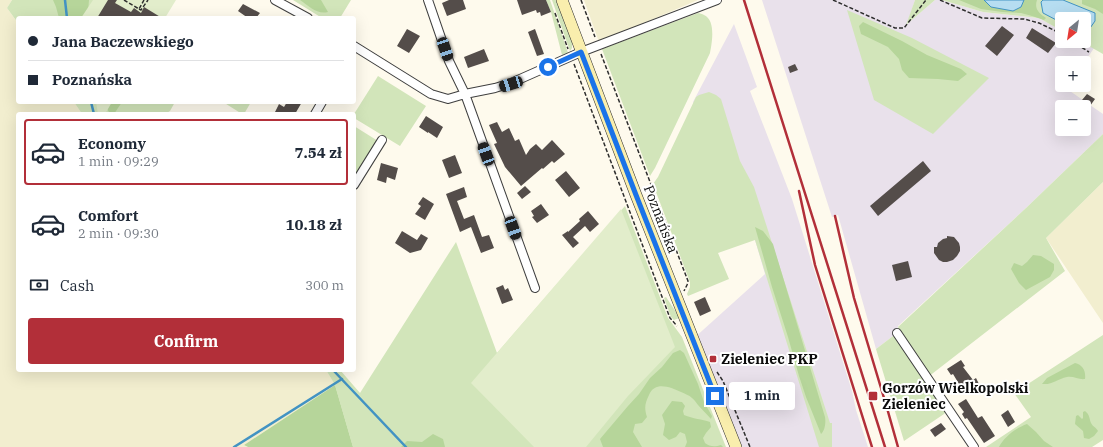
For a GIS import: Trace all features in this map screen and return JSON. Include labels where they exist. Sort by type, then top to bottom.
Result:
[{"type":"main road","name":"Poznańska","points":[[557,4],[736,447]]},
{"type":"street","points":[[275,0],[304,16]]},
{"type":"street","points":[[428,0],[449,61],[465,94],[534,288]]},
{"type":"street","points":[[356,48],[431,94],[448,99],[511,84],[576,54],[717,0]]},
{"type":"street","points":[[356,182],[382,140]]},
{"type":"street","points":[[897,333],[974,447]]},
{"type":"path","points":[[124,0],[139,9]]},
{"type":"path","points":[[139,9],[144,0]]},
{"type":"path","points":[[139,9],[141,10],[148,0]]},
{"type":"path","points":[[581,0],[688,281],[684,295]]},
{"type":"path","points":[[833,0],[895,28],[904,28],[926,0]]},
{"type":"path","points":[[940,0],[982,18],[1024,19],[1039,23],[1055,31]]},
{"type":"path","points":[[557,4],[654,276],[670,318],[674,323]]},
{"type":"path","points":[[1083,48],[1089,52]]},
{"type":"path","points":[[716,370],[723,381],[750,447]]},
{"type":"shaded area","points":[[0,0],[12,0],[7,8],[16,20],[16,104],[75,104],[81,112],[16,112],[16,372],[327,372],[335,385],[244,445],[248,447],[0,447]]},
{"type":"shaded area","points":[[584,0],[698,0],[599,42]]},
{"type":"shaded area","points":[[762,0],[915,0],[907,24],[935,0],[942,0],[983,12],[1039,18],[1055,27],[1055,48],[1091,48],[1091,46],[1094,48],[1089,56],[1055,56],[1055,92],[1071,92],[1083,100],[1055,100],[1055,136],[1091,136],[1091,106],[1103,114],[1103,134],[1026,208],[898,326],[897,333],[876,349],[838,215],[832,217]]},
{"type":"shaded area","points":[[734,24],[757,87],[750,91],[792,199],[868,447],[736,447],[693,339],[765,274],[755,240],[693,102]]},
{"type":"shaded area","points":[[1103,182],[1103,323],[1046,238]]},
{"type":"green space","points":[[12,0],[108,0],[98,16],[16,16],[16,20],[7,8]]},
{"type":"green space","points":[[53,0],[89,0],[88,12],[85,16],[58,16]]},
{"type":"green space","points":[[93,0],[176,0],[166,16],[82,16]]},
{"type":"green space","points":[[293,0],[351,0],[341,16],[319,16]]},
{"type":"green space","points":[[300,0],[321,0],[328,12],[324,13],[317,11]]},
{"type":"green space","points":[[546,0],[550,0],[568,53],[562,55],[551,12]]},
{"type":"green space","points":[[552,0],[556,0],[572,42],[572,48],[570,51]]},
{"type":"green space","points":[[915,0],[935,0],[906,25]]},
{"type":"green space","points":[[942,0],[1103,0],[1103,54],[1091,47],[1091,12],[1055,12],[1055,27],[1039,18],[983,12]]},
{"type":"green space","points":[[959,0],[1037,0],[1036,6],[1038,10],[1046,18],[1044,20],[1021,13],[981,9]]},
{"type":"green space","points":[[1082,0],[1103,0],[1103,14],[1082,4]]},
{"type":"green space","points":[[847,10],[912,38],[989,78],[933,134],[874,100]]},
{"type":"green space","points":[[698,13],[708,18],[712,27],[712,44],[710,53],[650,176],[602,49]]},
{"type":"green space","points":[[863,22],[927,55],[961,69],[967,74],[958,81],[909,78],[902,70],[899,59],[888,47],[861,34],[859,26]]},
{"type":"green space","points":[[378,76],[426,106],[400,146],[356,119],[355,112]]},
{"type":"green space","points":[[709,92],[721,99],[740,161],[754,187],[830,423],[832,423],[832,447],[819,447],[755,240],[718,253],[729,279],[688,296],[687,294],[690,287],[690,282],[653,184],[658,177],[696,97]]},
{"type":"green space","points":[[75,104],[174,104],[168,112],[81,112]]},
{"type":"green space","points":[[96,104],[111,104],[106,112],[98,112]]},
{"type":"green space","points":[[105,104],[121,104],[115,112],[109,112]]},
{"type":"green space","points":[[226,104],[250,104],[245,112],[239,112]]},
{"type":"green space","points":[[356,127],[378,141],[356,176]]},
{"type":"green space","points":[[1103,134],[1103,182],[1046,238],[1065,271],[928,377],[898,327]]},
{"type":"green space","points":[[625,206],[668,318],[682,337],[726,447],[353,447],[335,385],[327,372],[342,372],[360,393],[456,242],[497,353]]},
{"type":"green space","points":[[621,209],[675,347],[628,396],[586,447],[534,447],[471,383]]},
{"type":"green space","points":[[755,227],[763,231],[773,244],[825,417],[825,426],[821,434],[799,376]]},
{"type":"green space","points":[[1033,255],[1041,256],[1054,264],[1054,270],[1050,277],[1026,290],[1019,283],[1011,269],[1014,263],[1022,266]]},
{"type":"green space","points":[[666,297],[679,318],[674,320],[671,317],[664,298]]},
{"type":"green space","points":[[897,333],[948,409],[944,414],[904,441],[876,349]]},
{"type":"green space","points":[[1103,335],[1103,440],[1092,447],[986,447],[1031,417],[1014,393]]},
{"type":"green space","points":[[680,350],[684,353],[698,384],[704,402],[712,416],[711,419],[690,396],[668,387],[663,386],[655,388],[649,395],[645,406],[647,417],[642,423],[635,424],[633,432],[642,447],[603,447],[600,439],[639,394],[650,378],[662,367],[673,353]]},
{"type":"green space","points":[[1075,363],[1080,365],[1083,369],[1085,379],[1067,377],[1049,384],[1042,384],[1047,378]]},
{"type":"green space","points":[[335,385],[353,447],[248,447],[244,445]]},
{"type":"green space","points":[[672,401],[682,402],[685,406],[683,411],[684,415],[710,422],[711,427],[703,438],[705,443],[711,446],[721,445],[723,447],[685,447],[687,442],[685,434],[680,432],[676,437],[669,440],[663,435],[665,424],[662,415]]},
{"type":"green space","points":[[1085,411],[1089,415],[1091,423],[1098,431],[1089,439],[1084,438],[1083,431],[1075,424],[1076,416],[1078,415],[1082,419],[1083,412]]},
{"type":"green space","points":[[1027,424],[1044,441],[1053,447],[999,447],[1011,433]]},
{"type":"green space","points":[[433,434],[443,439],[445,447],[401,447],[407,441],[422,442]]},
{"type":"water","points":[[984,0],[1024,0],[1021,7],[1013,11],[991,7]]},
{"type":"water","points":[[1043,0],[1063,0],[1095,13],[1095,21],[1091,27],[1091,12],[1055,12],[1055,19],[1043,13],[1041,2]]},
{"type":"building","points":[[108,0],[117,0],[115,3],[131,12],[134,8],[141,13],[144,7],[159,16],[98,16]]},
{"type":"building","points":[[449,0],[463,0],[466,9],[447,16],[442,3]]},
{"type":"building","points":[[517,0],[546,0],[551,12],[541,16],[540,12],[537,13],[536,10],[522,15]]},
{"type":"building","points":[[243,4],[260,13],[258,16],[245,16],[238,11]]},
{"type":"building","points":[[1002,26],[1014,35],[997,56],[985,46]]},
{"type":"building","points":[[1032,28],[1055,42],[1055,44],[1048,53],[1026,38]]},
{"type":"building","points":[[407,29],[420,36],[409,53],[397,46]]},
{"type":"building","points":[[535,29],[544,54],[537,56],[528,32]]},
{"type":"building","points":[[484,49],[489,61],[468,68],[464,57]]},
{"type":"building","points":[[795,64],[798,70],[790,73],[788,67]]},
{"type":"building","points":[[1087,94],[1095,99],[1091,105],[1091,100],[1082,100]]},
{"type":"building","points":[[279,104],[284,107],[286,104],[301,104],[296,112],[275,112]]},
{"type":"building","points":[[426,116],[443,127],[437,138],[419,127]]},
{"type":"building","points":[[497,122],[502,132],[509,128],[515,141],[519,139],[526,155],[536,144],[542,150],[552,140],[565,154],[554,163],[552,161],[543,169],[542,168],[521,186],[505,167],[494,144],[497,143],[489,125]]},
{"type":"building","points":[[455,155],[462,173],[449,178],[442,160]]},
{"type":"building","points":[[923,161],[931,171],[878,216],[870,206]]},
{"type":"building","points":[[381,163],[398,168],[395,180],[387,177],[386,183],[377,180]]},
{"type":"building","points":[[566,171],[580,188],[569,197],[555,180]]},
{"type":"building","points":[[525,186],[531,192],[522,199],[517,193]]},
{"type":"building","points":[[464,187],[467,197],[457,201],[464,219],[474,215],[482,237],[489,235],[494,248],[481,253],[471,227],[460,232],[446,194]]},
{"type":"building","points":[[423,197],[434,204],[425,220],[415,214],[421,206],[418,204]]},
{"type":"building","points":[[541,204],[549,215],[537,223],[532,217],[534,216],[531,211]]},
{"type":"building","points":[[588,211],[599,224],[590,232],[585,226],[573,237],[579,243],[573,248],[562,235],[568,232],[580,221],[579,219]]},
{"type":"building","points":[[402,231],[417,240],[421,234],[428,238],[421,250],[410,253],[395,243]]},
{"type":"building","points":[[947,236],[954,237],[959,243],[960,251],[953,260],[943,262],[939,260],[934,253],[934,247],[937,247],[938,243],[947,238]]},
{"type":"building","points":[[908,261],[912,277],[896,281],[892,265]]},
{"type":"building","points":[[503,285],[505,290],[508,288],[513,300],[502,304],[496,288]]},
{"type":"building","points":[[705,297],[711,311],[700,316],[694,302]]},
{"type":"building","points":[[961,360],[965,366],[963,367],[973,380],[976,378],[979,384],[965,394],[961,387],[958,386],[959,384],[953,374],[951,375],[947,369]]},
{"type":"building","points":[[966,399],[978,418],[982,416],[995,436],[984,443],[967,418],[965,419],[962,414],[964,412],[958,404]]},
{"type":"building","points":[[1008,410],[1015,422],[1008,427],[1001,415]]},
{"type":"building","points":[[941,423],[946,429],[935,437],[930,430]]},
{"type":"waterway","points":[[65,0],[67,16]]},
{"type":"waterway","points":[[92,104],[94,112]]},
{"type":"waterway","points":[[335,372],[406,447]]},
{"type":"waterway","points":[[234,447],[342,379]]},
{"type":"railway","points":[[744,0],[885,447]]},
{"type":"railway","points":[[799,191],[815,265],[872,447]]},
{"type":"railway","points":[[835,216],[854,298],[898,447]]},
{"type":"place","name":"Zieleniec PKP","points":[[713,359]]},
{"type":"place","name":"Gorzów Wielkopolski Zieleniec","points":[[873,396]]},
{"type":"route","points":[[548,67],[581,52],[715,396]]}]
